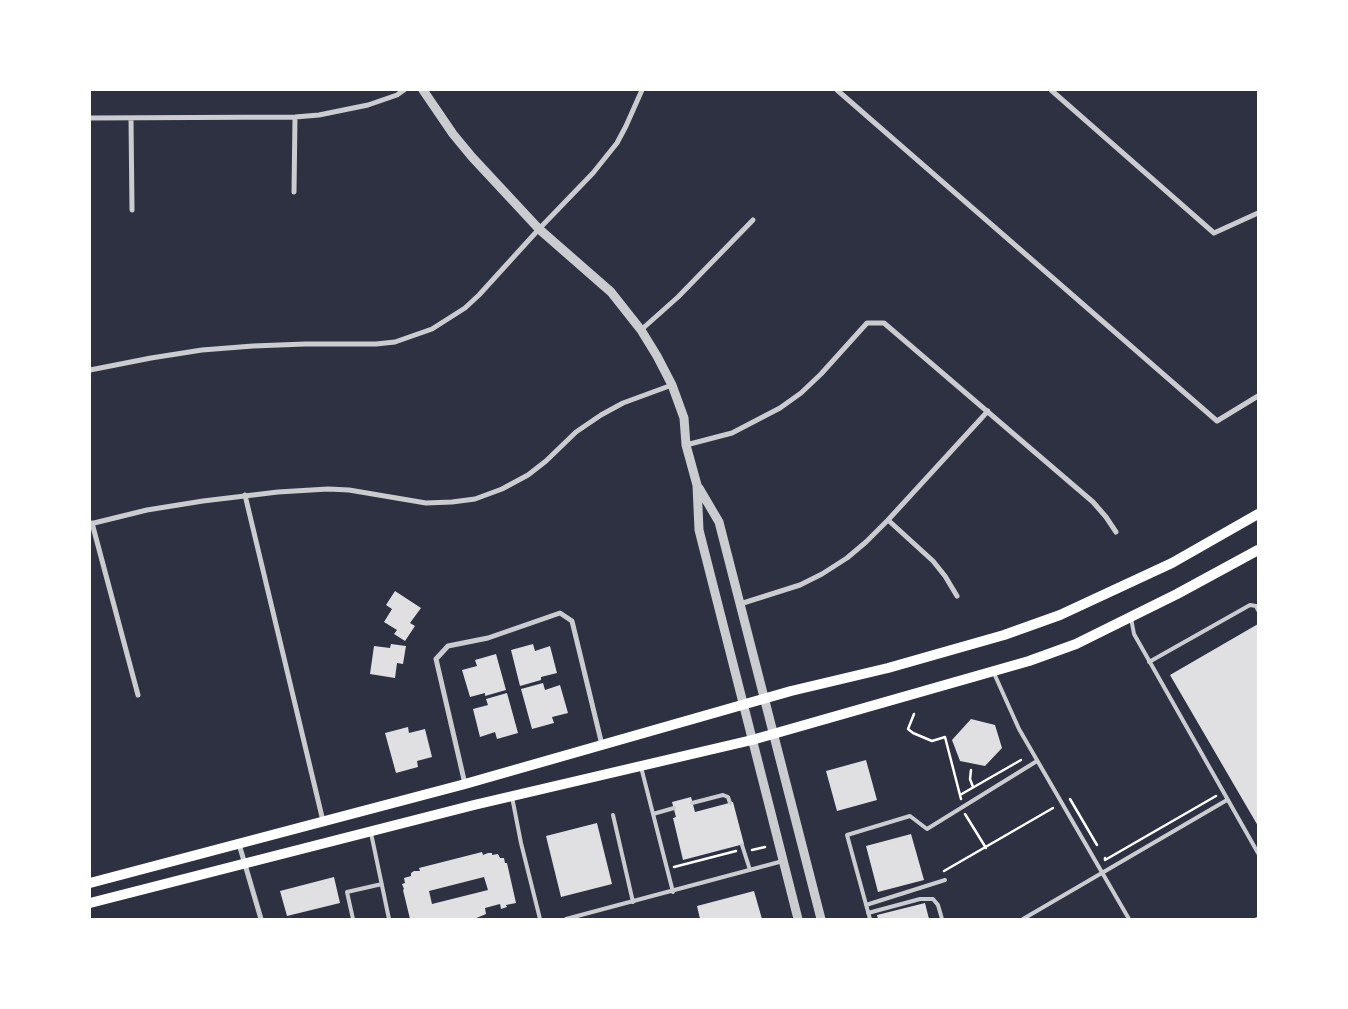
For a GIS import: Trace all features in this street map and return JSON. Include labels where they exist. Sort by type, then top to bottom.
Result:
[{"type":"main road","points":[[90,884],[466,784],[743,704],[948,652],[1004,635],[1042,622],[1172,563],[1258,514]]},
{"type":"main road","points":[[90,903],[512,796],[752,740],[1029,660],[1076,644],[1258,550]]},
{"type":"street","points":[[90,118],[295,117],[342,112],[397,95],[404,90]]},
{"type":"street","points":[[423,90],[439,115],[467,151],[539,229],[611,292],[641,330],[672,385],[684,418],[686,445],[697,485],[699,530],[798,918]]},
{"type":"street","points":[[90,370],[202,350],[296,344],[376,344],[395,342],[432,329],[465,308],[479,295],[539,229],[593,174],[606,158],[626,126],[642,90]]},
{"type":"street","points":[[837,90],[1217,421],[1258,396]]},
{"type":"street","points":[[1051,90],[1214,233],[1258,213]]},
{"type":"street","points":[[294,192],[295,117]]},
{"type":"street","points":[[131,118],[132,210]]},
{"type":"street","points":[[641,330],[678,297],[753,220]]},
{"type":"street","points":[[686,445],[732,433],[780,408],[801,393],[822,374],[867,324],[884,323],[1092,502],[1106,517],[1116,532]]},
{"type":"street","points":[[138,695],[91,523],[147,510],[245,495],[328,489],[367,492],[426,503],[475,499],[502,489],[528,475],[546,461],[576,432],[623,402],[672,385]]},
{"type":"street","points":[[740,604],[784,591],[822,574],[847,558],[888,520],[988,411]]},
{"type":"street","points":[[697,485],[719,522],[821,919]]},
{"type":"street","points":[[245,495],[323,821]]},
{"type":"street","points":[[888,520],[933,561],[957,596]]},
{"type":"street","points":[[466,784],[436,659],[448,646],[488,638],[560,613],[572,621],[602,745]]},
{"type":"street","points":[[239,844],[261,919]]},
{"type":"lane","points":[[1149,662],[1250,605],[1256,606],[1258,610]]},
{"type":"lane","points":[[1130,617],[1134,634],[1149,662],[1258,853]]},
{"type":"lane","points":[[993,670],[1019,729],[1129,919]]},
{"type":"lane","points":[[870,919],[847,835],[910,816],[928,829],[1037,761]]},
{"type":"lane","points":[[641,767],[673,892]]},
{"type":"lane","points":[[692,803],[723,795],[728,797],[730,803]]},
{"type":"lane","points":[[512,796],[521,843],[540,919]]},
{"type":"lane","points":[[1023,919],[1227,800]]},
{"type":"lane","points":[[653,814],[674,808]]},
{"type":"lane","points":[[613,814],[633,902]]},
{"type":"lane","points":[[370,832],[389,919]]},
{"type":"lane","points":[[742,845],[750,870]]},
{"type":"lane","points":[[566,919],[673,892],[783,861]]},
{"type":"lane","points":[[866,905],[945,880]]},
{"type":"lane","points":[[353,919],[347,892],[382,884]]},
{"type":"lane","points":[[868,913],[920,899],[933,899],[938,905],[942,919]]},
{"type":"path","points":[[914,714],[908,728],[913,733],[932,741],[945,737],[964,812],[986,848]]},
{"type":"path","points":[[960,795],[1021,760]]},
{"type":"path","points":[[971,770],[970,779],[973,787]]},
{"type":"path","points":[[1070,799],[1105,860],[1222,792]]},
{"type":"path","points":[[942,873],[1053,808]]},
{"type":"path","points":[[672,867],[764,846]]},
{"type":"building","points":[[395,591],[421,608],[410,623],[415,626],[405,641],[394,634],[397,630],[384,622],[392,609],[386,605]]},
{"type":"building","points":[[1258,624],[1258,826],[1170,675]]},
{"type":"building","points":[[391,644],[406,646],[403,664],[397,663],[395,678],[370,674],[374,646],[390,648]]},
{"type":"building","points":[[533,644],[535,651],[550,646],[557,673],[541,677],[541,680],[520,686],[511,650]]},
{"type":"building","points":[[496,654],[506,690],[485,696],[485,693],[470,697],[462,670],[477,666],[475,660]]},
{"type":"building","points":[[543,683],[545,690],[560,685],[568,713],[552,717],[554,723],[532,729],[521,689]]},
{"type":"building","points":[[507,693],[518,733],[497,739],[495,732],[480,737],[473,709],[488,705],[486,699]]},
{"type":"building","points":[[971,719],[995,725],[1002,748],[985,766],[960,761],[952,740]]},
{"type":"building","points":[[408,727],[409,733],[425,729],[432,757],[417,761],[418,767],[396,773],[385,733]]},
{"type":"building","points":[[866,760],[877,800],[837,811],[826,771]]},
{"type":"building","points":[[691,797],[695,812],[733,802],[744,844],[683,860],[673,818],[676,817],[672,802]]},
{"type":"building","points":[[597,823],[612,884],[561,897],[546,836]]},
{"type":"building","points":[[911,834],[924,880],[878,892],[866,846]]},
{"type":"building","points":[[482,852],[483,855],[488,853],[492,853],[492,855],[498,854],[507,863],[516,903],[506,905],[507,907],[501,909],[500,904],[485,908],[486,914],[474,919],[410,919],[402,884],[405,883],[404,878],[411,876],[411,873],[414,871],[420,871],[419,868]],"holes":[[[484,877],[488,890],[432,904],[429,891]]]},
{"type":"building","points":[[334,877],[340,903],[287,916],[280,891]]},
{"type":"building","points":[[754,891],[762,919],[700,919],[697,906]]},
{"type":"building","points":[[925,903],[929,919],[878,919],[877,915]]}]
